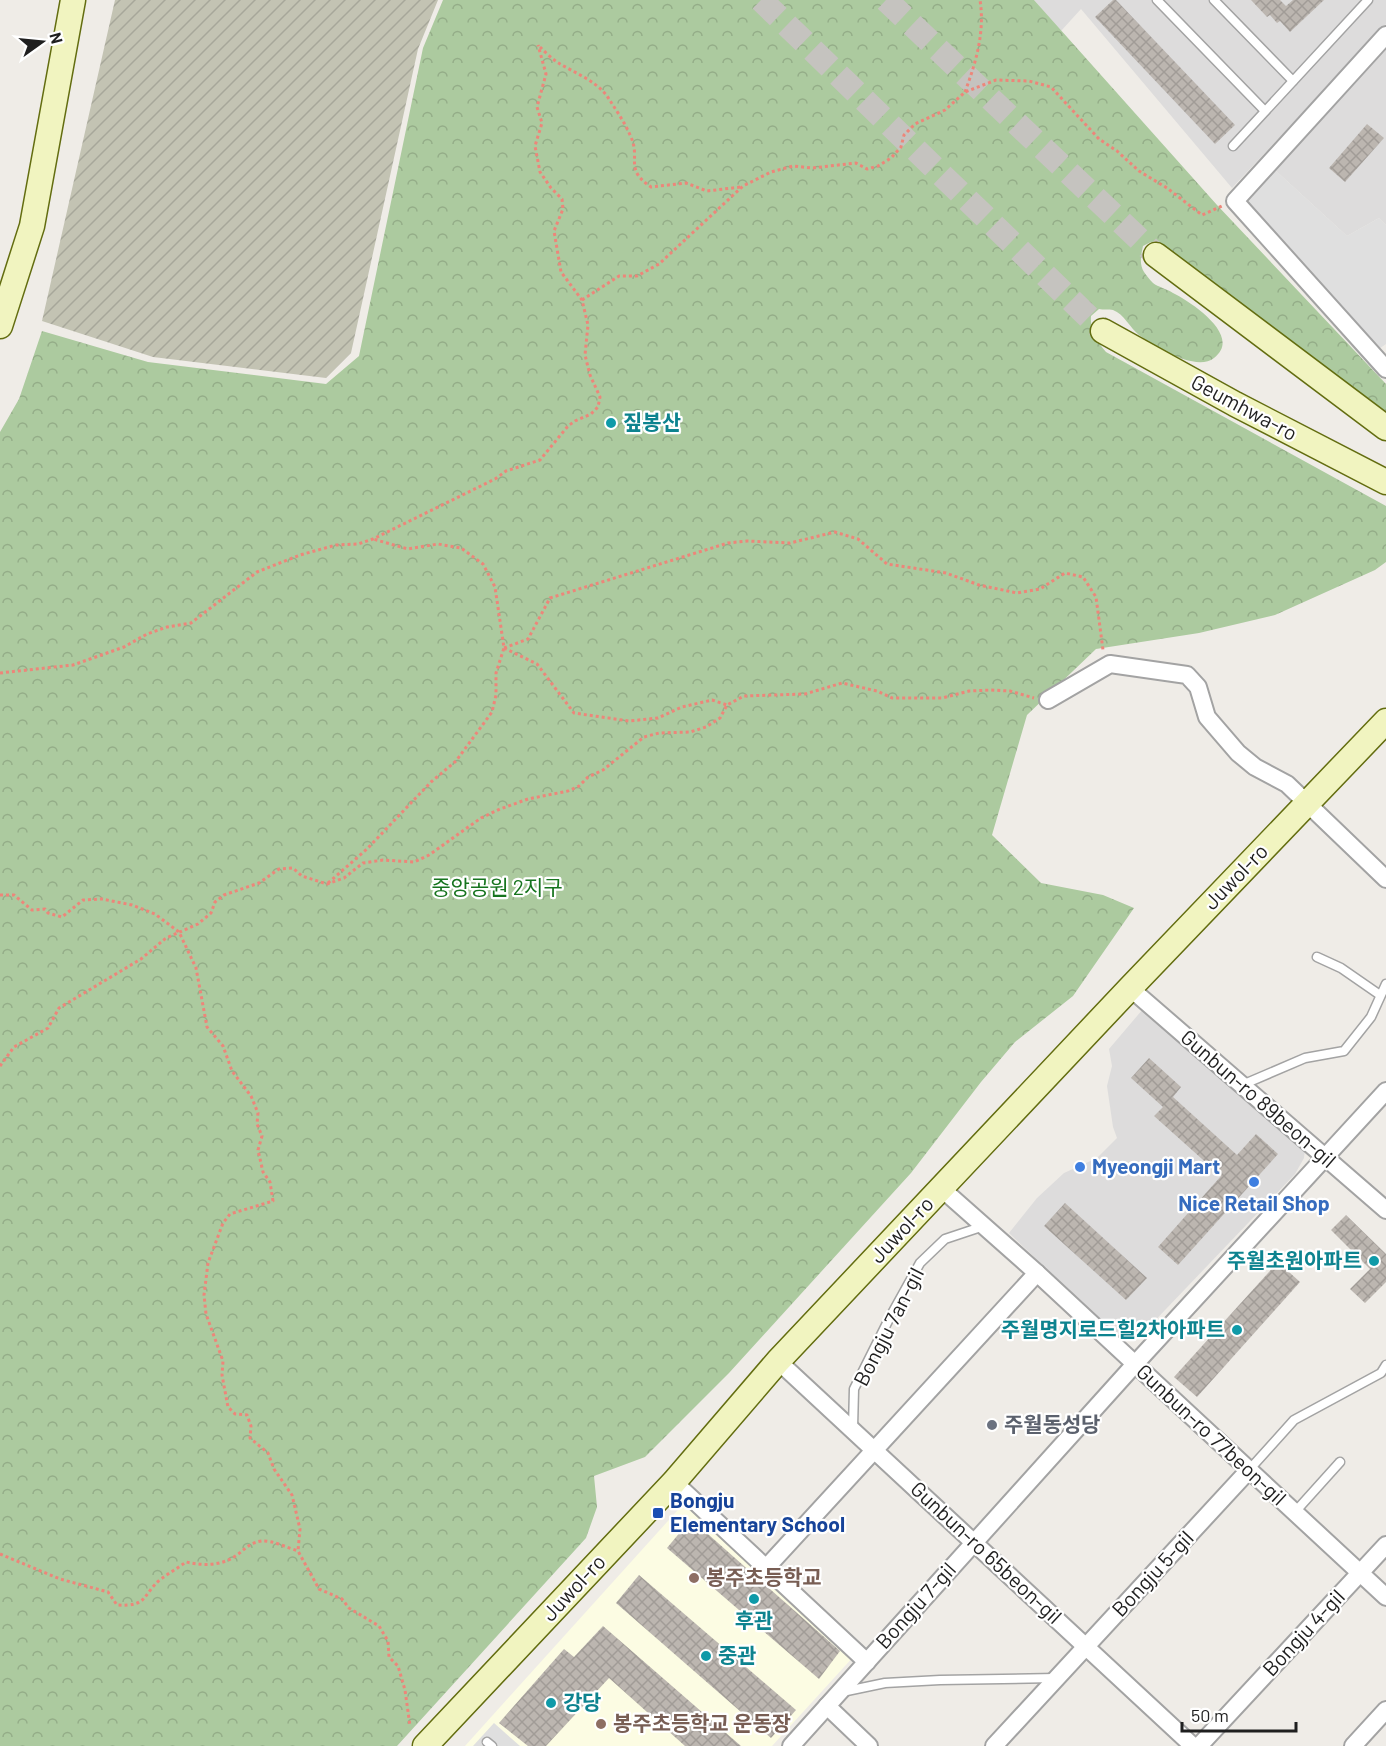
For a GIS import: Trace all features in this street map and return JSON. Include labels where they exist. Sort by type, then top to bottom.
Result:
[{"type":"street","points":[[0,326],[32,226],[73,0]]},
{"type":"street","points":[[1386,35],[1236,201],[1386,369]]},
{"type":"street","points":[[1156,255],[1386,428]]},
{"type":"street","name":"Geumhwa-ro","points":[[1103,331],[1235,404],[1386,482]]},
{"type":"street","points":[[1048,700],[1110,664],[1187,675],[1198,687],[1207,717],[1238,753],[1255,767],[1287,784],[1386,879]]},
{"type":"street","name":"Juwol-ro","points":[[425,1746],[674,1482],[778,1360],[1386,721]]},
{"type":"street","name":"Gunbun-ro 89beon-gil","points":[[1130,988],[1386,1210]]},
{"type":"street","name":"Bongju 7-gil","points":[[791,1746],[1135,1364],[1386,1091]]},
{"type":"street","name":"Gunbun-ro 77beon-gil","points":[[941,1188],[1037,1273],[1386,1596]]},
{"type":"street","points":[[766,1568],[1037,1273]]},
{"type":"street","name":"Gunbun-ro 65beon-gil","points":[[778,1360],[1193,1746]]},
{"type":"street","name":"Bongju 5-gil","points":[[994,1746],[1249,1470]]},
{"type":"street","name":"Bongju 7-gil","points":[[674,1482],[867,1662]]},
{"type":"street","name":"Bongju 4-gil","points":[[1199,1746],[1386,1545]]},
{"type":"street","points":[[827,1706],[869,1746]]},
{"type":"street","points":[[1362,1743],[1386,1710]]},
{"type":"lane","points":[[1157,0],[1265,111]]},
{"type":"lane","points":[[1214,0],[1293,81]]},
{"type":"lane","points":[[1233,146],[1368,0]]},
{"type":"lane","points":[[1317,957],[1341,968],[1380,995]]},
{"type":"lane","points":[[1241,1085],[1305,1058],[1344,1051],[1371,1017],[1386,984]]},
{"type":"lane","name":"Bongju 7an-gil","points":[[852,1429],[854,1389],[920,1263],[945,1239],[984,1226]]},
{"type":"lane","points":[[1249,1470],[1294,1420],[1381,1373],[1386,1365]]},
{"type":"lane","points":[[1295,1512],[1340,1462]]},
{"type":"lane","name":"Bongju 7-gil","points":[[839,1693],[885,1683],[1057,1678]]},
{"type":"path","points":[[965,92],[978,58],[982,13],[980,0]]},
{"type":"path","points":[[0,673],[73,665],[124,647],[147,634],[167,627],[190,623],[257,572],[336,545],[358,544],[373,539],[495,479],[506,471],[540,460],[568,426],[591,414],[598,406],[600,397],[590,375],[585,355],[588,325],[582,300],[561,272],[554,231],[563,209],[562,199],[540,172],[535,146],[542,123],[537,107],[546,74],[538,45],[555,61],[588,80],[608,97],[630,135],[635,149],[634,167],[639,179],[651,187],[686,183],[706,191],[743,186]]},
{"type":"path","points":[[582,300],[619,276],[637,276],[659,264],[743,186],[771,172],[793,166],[812,168],[856,163],[867,169],[878,166],[896,153],[901,147],[904,135],[915,124],[945,110],[965,92],[996,80],[1029,81],[1051,87],[1099,139],[1117,151],[1139,171],[1167,188],[1202,215],[1236,201]]},
{"type":"path","points":[[504,648],[528,639],[550,598],[728,543],[747,541],[790,543],[835,532],[858,539],[887,564],[946,573],[980,585],[1017,593],[1040,589],[1065,573],[1083,577],[1096,597],[1104,658],[1110,664]]},
{"type":"path","points":[[327,884],[367,849],[431,782],[456,761],[492,712],[496,695],[496,673],[504,648],[495,587],[483,564],[461,548],[438,544],[408,549],[373,539]]},
{"type":"path","points":[[504,648],[537,664],[574,713],[629,721],[658,718],[682,707],[712,700],[727,705]]},
{"type":"path","points":[[0,1066],[14,1047],[48,1028],[59,1008],[141,959],[166,938],[198,924],[211,913],[215,902],[224,895],[259,883],[279,869],[293,868],[302,876],[327,884],[344,878],[363,863],[383,860],[414,862],[429,855],[481,818],[500,809],[579,786],[644,737],[659,733],[690,732],[706,727],[720,718],[727,705],[744,696],[805,694],[842,683],[877,691],[892,698],[942,698],[969,691],[991,690],[1010,691],[1048,700]]},
{"type":"path","points":[[0,895],[14,895],[32,910],[45,909],[48,913],[62,917],[83,900],[102,898],[132,905],[155,914],[178,932],[196,968],[207,1027],[223,1046],[232,1071],[252,1096],[258,1113],[256,1124],[262,1136],[258,1150],[262,1172],[270,1182],[273,1201],[230,1214],[223,1223],[208,1263],[204,1295],[206,1314],[223,1361],[222,1375],[228,1407],[235,1414],[247,1415],[251,1426],[250,1438],[268,1453],[274,1469],[292,1496],[300,1529],[298,1551],[319,1589],[342,1599],[348,1608],[379,1626],[388,1641],[389,1657],[398,1666],[405,1690],[410,1726]]},
{"type":"path","points":[[0,1554],[60,1579],[108,1592],[117,1605],[129,1606],[145,1599],[160,1580],[186,1563],[203,1566],[221,1562],[234,1557],[249,1545],[263,1540],[298,1551]]},
{"type":"shaded area","points":[[115,0],[438,0],[418,49],[351,353],[326,378],[153,357],[42,321]]},
{"type":"shaded area","points":[[1034,0],[1386,0],[1386,24],[1232,188],[1081,9],[1061,31]]},
{"type":"shaded area","points":[[1386,49],[1386,225],[1379,218],[1347,236],[1275,170]]},
{"type":"shaded area","points":[[1275,170],[1347,236],[1379,218],[1386,225],[1386,344],[1376,351],[1250,208],[1248,201],[1251,195]]},
{"type":"shaded area","points":[[1143,1009],[1305,1148],[1304,1158],[1295,1174],[1145,1331],[1135,1340],[1122,1340],[1009,1233],[1037,1198],[1064,1173],[1097,1158],[1117,1138],[1113,1127],[1107,1086],[1112,1066],[1109,1049]]},
{"type":"shaded area","name":"봉주초등학교","points":[[686,1501],[855,1655],[772,1746],[465,1746]]},
{"type":"shaded area","points":[[494,1723],[520,1746],[473,1746]]},
{"type":"green space","name":"중앙공원 2지구","points":[[443,0],[1034,0],[1217,205],[1386,384],[1386,414],[1162,245],[1151,242],[1143,246],[1142,269],[1153,283],[1191,304],[1211,321],[1219,330],[1222,340],[1221,349],[1214,358],[1206,362],[1187,360],[1146,340],[1113,310],[1099,309],[1091,316],[1093,331],[1097,339],[1106,352],[1386,506],[1386,562],[1375,570],[1275,615],[1199,633],[1096,649],[1027,715],[992,835],[1041,883],[1103,895],[1134,908],[1073,996],[1015,1042],[911,1173],[729,1373],[645,1457],[594,1476],[597,1507],[586,1538],[397,1746],[0,1746],[0,432],[19,399],[42,331],[148,362],[326,384],[359,356],[423,48]]},
{"type":"building","points":[[1113,0],[1116,0],[1235,125],[1215,144],[1095,17]]},
{"type":"building","points":[[1251,0],[1280,0],[1286,6],[1293,0],[1324,0],[1290,32],[1280,21],[1277,23],[1270,15],[1267,17]]},
{"type":"building","points":[[1367,124],[1384,138],[1345,182],[1329,168]]},
{"type":"building","points":[[1149,1058],[1181,1087],[1173,1097],[1237,1155],[1256,1134],[1278,1154],[1178,1265],[1158,1247],[1221,1176],[1154,1116],[1163,1107],[1131,1078]]},
{"type":"building","points":[[1065,1203],[1147,1278],[1126,1300],[1044,1226]]},
{"type":"building","name":"주월초원아파트","points":[[1346,1215],[1386,1254],[1386,1282],[1365,1303],[1350,1289],[1370,1269],[1331,1230]]},
{"type":"building","name":"주월명지로드힐2차아파트","points":[[1278,1262],[1300,1282],[1197,1397],[1174,1377]]},
{"type":"building","name":"후관","points":[[691,1519],[840,1651],[819,1679],[667,1548]]},
{"type":"building","name":"중관","points":[[639,1575],[796,1710],[771,1738],[616,1603]]},
{"type":"building","points":[[603,1626],[741,1746],[685,1746],[609,1678],[546,1746],[528,1746],[499,1723],[564,1649],[574,1657]]},
{"type":"tunnel","points":[[761,0],[1103,331]]},
{"type":"tunnel","points":[[886,0],[1156,255]]},
{"type":"place","name":"짚봉산","points":[[611,423]]},
{"type":"place","name":"Myeongji Mart","points":[[1080,1167]]},
{"type":"place","name":"Nice Retail Shop","points":[[1254,1182]]},
{"type":"place","name":"주월초원아파트","points":[[1374,1261]]},
{"type":"place","name":"주월명지로드힐2차아파트","points":[[1237,1330]]},
{"type":"place","name":"주월동성당","points":[[992,1425]]},
{"type":"place","name":"Bongju Elementary School","points":[[658,1513]]},
{"type":"place","name":"봉주초등학교","points":[[694,1578]]},
{"type":"place","name":"후관","points":[[754,1599]]},
{"type":"place","name":"중관","points":[[706,1656]]},
{"type":"place","name":"강당","points":[[551,1703]]},
{"type":"place","name":"봉주초등학교 운동장","points":[[601,1724]]}]
